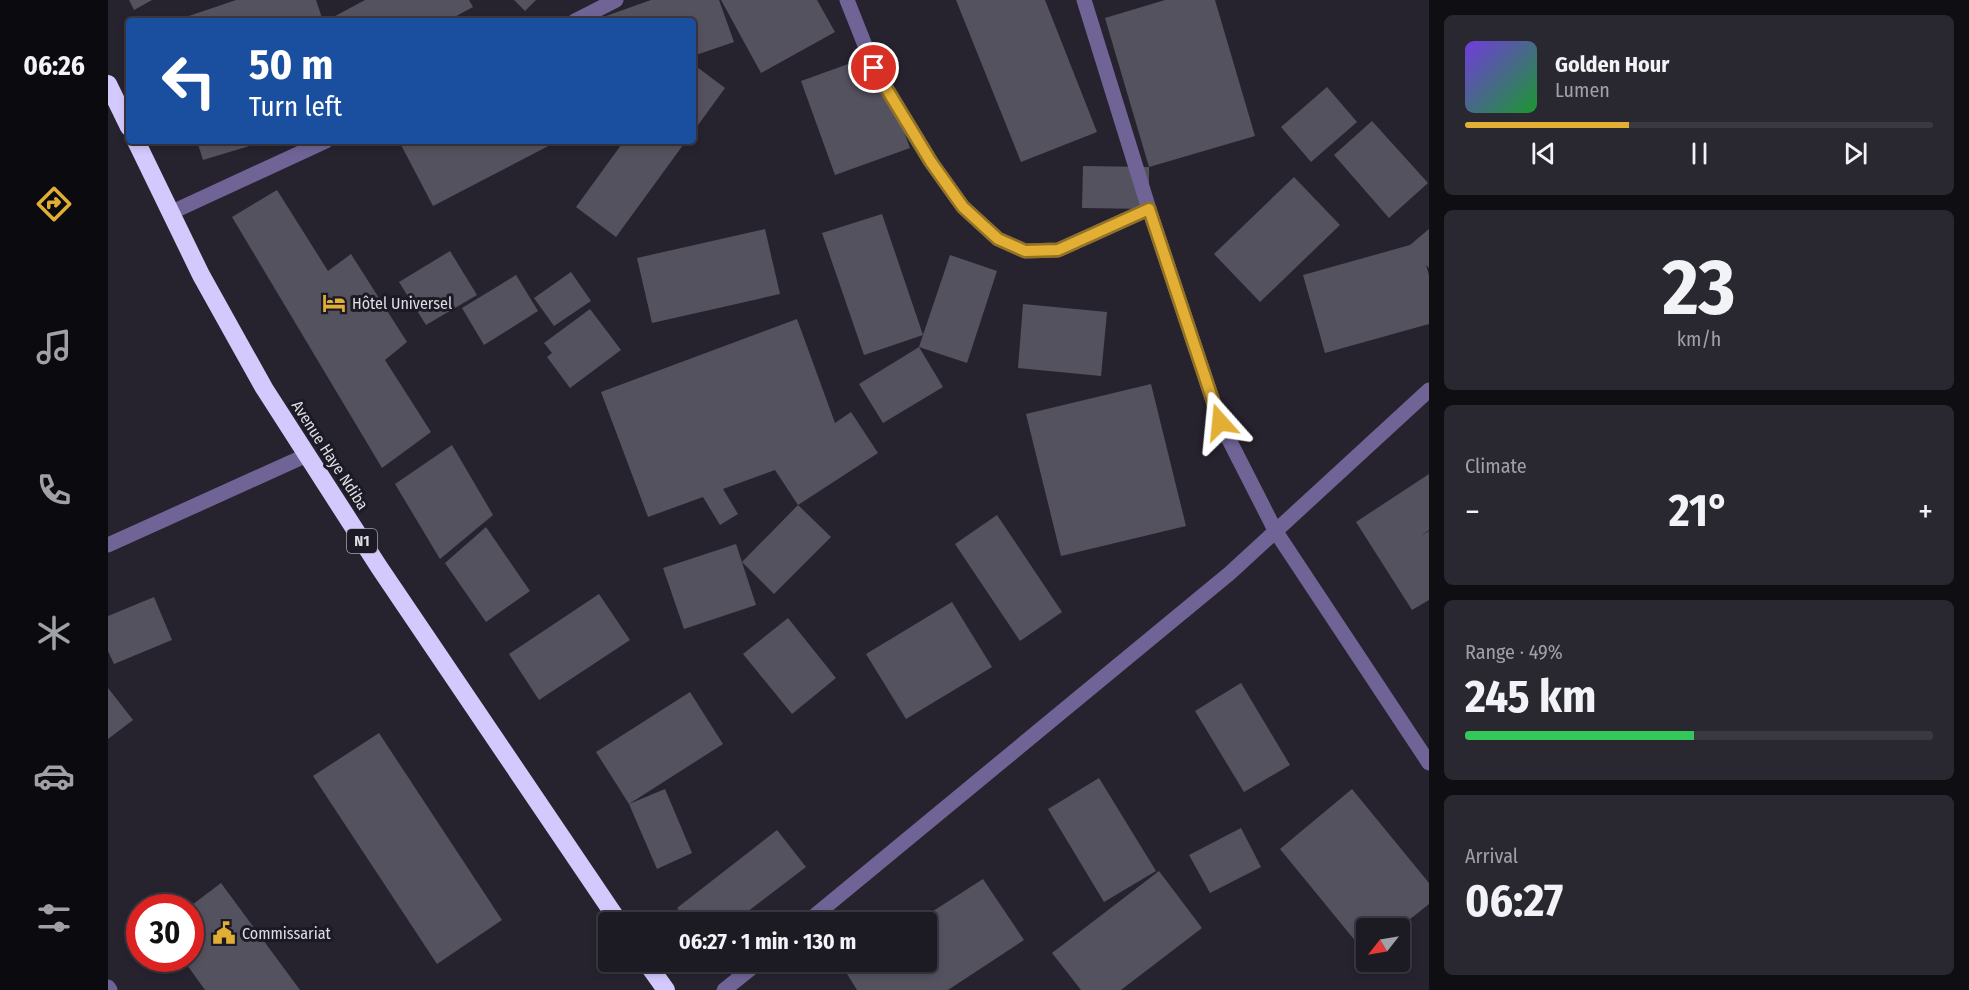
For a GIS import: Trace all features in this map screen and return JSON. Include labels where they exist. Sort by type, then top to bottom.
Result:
[{"type":"highway","points":[[108,84],[126,121]]},
{"type":"highway","name":"Avenue Haye Ndiba","points":[[137,144],[201,275],[264,388],[379,567],[612,912]]},
{"type":"highway","points":[[653,972],[666,990]]},
{"type":"street","points":[[581,18],[616,0]]},
{"type":"street","points":[[847,0],[874,68],[931,162],[963,207],[998,239],[1025,251],[1058,250],[1149,209]]},
{"type":"street","points":[[1084,0],[1149,209],[1220,422],[1275,532],[1429,763]]},
{"type":"street","points":[[170,213],[320,144]]},
{"type":"street","points":[[819,912],[1221,581],[1429,390]]},
{"type":"street","points":[[108,545],[307,455]]},
{"type":"street","points":[[724,990],[746,972]]},
{"type":"building","points":[[129,0],[152,0],[134,10]]},
{"type":"building","points":[[236,0],[316,0],[322,18],[186,18]]},
{"type":"building","points":[[365,0],[469,0],[473,7],[453,18],[332,18]]},
{"type":"building","points":[[514,0],[536,0],[525,11]]},
{"type":"building","points":[[651,0],[719,0],[734,42],[696,55],[696,18],[600,18]]},
{"type":"building","points":[[721,0],[817,0],[835,32],[761,73]]},
{"type":"building","points":[[956,0],[1045,0],[1097,132],[1021,162]]},
{"type":"building","points":[[1165,0],[1215,0],[1255,136],[1149,167],[1105,18]]},
{"type":"building","points":[[876,54],[910,148],[835,175],[801,81]]},
{"type":"building","points":[[696,66],[725,88],[696,128]]},
{"type":"building","points":[[1327,87],[1357,122],[1311,162],[1281,127]]},
{"type":"building","points":[[1372,121],[1428,183],[1389,218],[1334,155]]},
{"type":"building","points":[[198,144],[256,144],[203,160]]},
{"type":"building","points":[[401,144],[552,144],[433,206]]},
{"type":"building","points":[[622,144],[684,144],[616,237],[576,207]]},
{"type":"building","points":[[1083,166],[1149,167],[1149,209],[1082,208]]},
{"type":"building","points":[[1294,177],[1340,225],[1260,302],[1214,254]]},
{"type":"building","points":[[277,190],[328,271],[351,254],[407,342],[385,360],[431,432],[382,468],[232,217]]},
{"type":"building","points":[[882,214],[923,335],[864,355],[822,233]]},
{"type":"building","points":[[765,229],[780,294],[652,323],[637,258]]},
{"type":"building","points":[[1429,229],[1429,268],[1426,265],[1429,275],[1429,324],[1325,353],[1303,275],[1410,245]]},
{"type":"building","points":[[450,251],[477,295],[426,325],[399,282]]},
{"type":"building","points":[[950,255],[997,271],[967,363],[919,347]]},
{"type":"building","points":[[571,272],[591,301],[554,326],[534,298]]},
{"type":"building","points":[[516,275],[538,311],[484,345],[462,308]]},
{"type":"building","points":[[1023,304],[1107,312],[1101,376],[1018,368]]},
{"type":"building","points":[[590,309],[621,350],[570,388],[547,357],[552,353],[544,343]]},
{"type":"building","points":[[797,319],[835,423],[851,412],[878,453],[798,505],[775,470],[723,489],[738,514],[720,525],[703,497],[648,517],[601,392]]},
{"type":"building","points":[[919,347],[943,387],[883,423],[859,384]]},
{"type":"building","points":[[1151,384],[1186,526],[1061,556],[1026,414]]},
{"type":"building","points":[[452,445],[493,515],[440,559],[395,484]]},
{"type":"building","points":[[1429,474],[1429,530],[1421,536],[1429,531],[1429,600],[1412,610],[1356,522]]},
{"type":"building","points":[[798,505],[831,537],[774,594],[742,562]]},
{"type":"building","points":[[997,515],[1062,612],[1020,641],[955,544]]},
{"type":"building","points":[[486,527],[530,591],[486,622],[445,563]]},
{"type":"building","points":[[736,544],[756,605],[684,629],[663,568]]},
{"type":"building","points":[[599,594],[630,640],[539,700],[509,654]]},
{"type":"building","points":[[154,597],[172,640],[114,664],[108,651],[108,616]]},
{"type":"building","points":[[952,602],[992,667],[906,719],[866,654]]},
{"type":"building","points":[[788,618],[836,678],[792,714],[743,654]]},
{"type":"building","points":[[1241,683],[1290,765],[1244,792],[1195,711]]},
{"type":"building","points":[[108,688],[133,720],[108,739]]},
{"type":"building","points":[[690,692],[723,744],[629,804],[596,752]]},
{"type":"building","points":[[379,733],[502,920],[437,964],[313,776]]},
{"type":"building","points":[[1099,778],[1156,871],[1104,902],[1048,809]]},
{"type":"building","points":[[665,789],[692,853],[657,869],[629,804]]},
{"type":"building","points":[[1352,789],[1429,883],[1429,904],[1410,919],[1356,918],[1356,942],[1280,849]]},
{"type":"building","points":[[1241,828],[1261,867],[1210,893],[1189,855]]},
{"type":"building","points":[[777,830],[806,867],[747,912],[680,912],[677,908]]},
{"type":"building","points":[[1159,871],[1202,928],[1121,990],[1081,990],[1052,953]]},
{"type":"building","points":[[983,879],[1024,940],[948,990],[857,990],[846,972],[937,972],[937,912],[932,912]]},
{"type":"building","name":"Commissariat","points":[[221,883],[300,990],[205,990],[192,972],[204,972],[204,896]]},
{"type":"place","name":"Hôtel Universel","points":[[334,303]]},
{"type":"place","name":"Commissariat","points":[[224,933]]},
{"type":"route","points":[[874,68],[931,162],[963,207],[998,239],[1025,251],[1058,250],[1149,209],[1220,422]]}]
